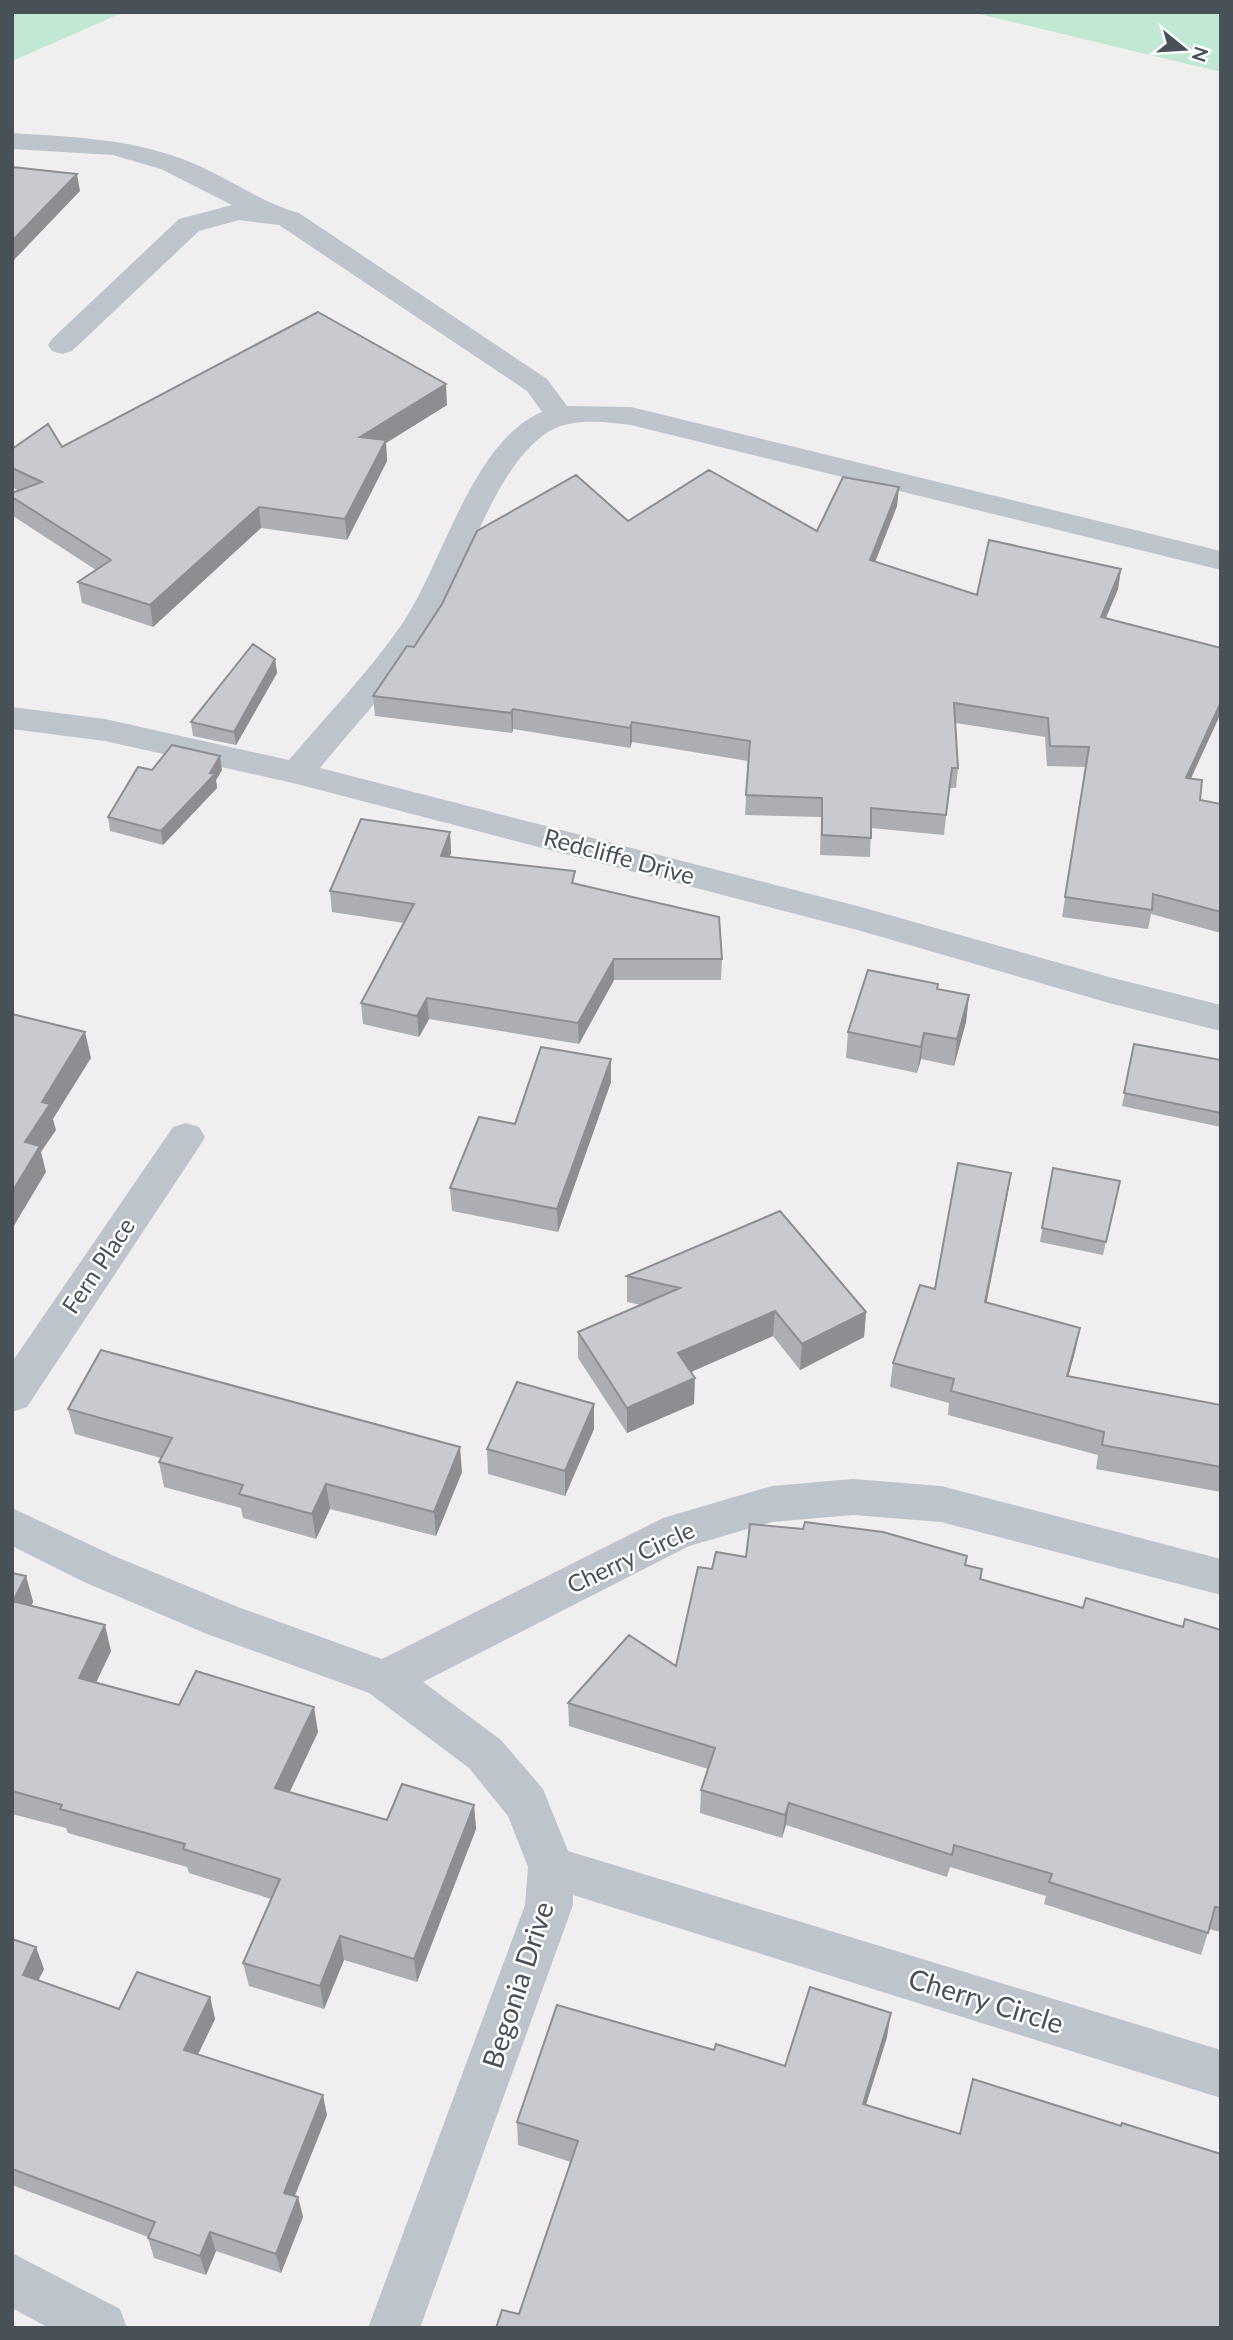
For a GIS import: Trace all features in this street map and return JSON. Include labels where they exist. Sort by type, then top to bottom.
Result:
[{"type":"street","points":[[12,141],[115,148],[159,160],[265,211],[289,219],[537,385],[560,417]]},
{"type":"street","points":[[62,345],[189,225],[212,215],[237,210],[265,211]]},
{"type":"street","points":[[297,773],[417,625],[504,462],[531,430],[560,417],[591,412],[631,416],[1221,561]]},
{"type":"street","name":"Redcliffe Drive","points":[[12,718],[105,730],[297,773],[861,919],[1109,990],[1221,1018]]},
{"type":"street","name":"Fern Place","points":[[12,1395],[186,1137]]},
{"type":"street","name":"Cherry Circle","points":[[384,1679],[678,1531],[772,1504],[853,1497],[941,1504],[1221,1577]]},
{"type":"street","name":"Begonia Drive","points":[[12,1526],[99,1569],[223,1621],[384,1679],[485,1754],[527,1804],[551,1867],[549,1905],[529,1966],[394,2328]]},
{"type":"street","name":"Cherry Circle","points":[[551,1867],[1221,2074]]},
{"type":"street","points":[[12,2279],[101,2328]]},
{"type":"green space","points":[[12,12],[124,12],[12,61]]},
{"type":"green space","points":[[971,12],[1221,12],[1221,72]]},
{"type":"building","points":[[12,167],[77,174],[12,241]]},
{"type":"building","points":[[318,312],[446,384],[360,437],[386,440],[345,519],[259,507],[150,605],[78,582],[111,560],[12,497],[12,493],[42,482],[12,468],[12,449],[48,424],[62,447]]},
{"type":"building","points":[[709,470],[817,531],[843,477],[899,487],[870,560],[977,595],[989,540],[1121,569],[1101,617],[1221,648],[1221,702],[1186,778],[1202,780],[1200,800],[1221,804],[1221,912],[1153,894],[1152,910],[1065,897],[1089,747],[1050,746],[1048,718],[954,703],[958,768],[952,768],[946,815],[871,808],[871,838],[822,835],[822,798],[746,795],[750,741],[632,722],[630,728],[513,709],[511,713],[373,696],[407,646],[414,647],[442,604],[477,531],[576,475],[628,521]]},
{"type":"building","points":[[253,644],[275,659],[234,732],[191,722]]},
{"type":"building","points":[[172,745],[220,756],[210,773],[215,774],[161,831],[108,817],[138,767],[152,770]]},
{"type":"building","points":[[361,819],[450,832],[441,856],[575,871],[572,883],[719,917],[722,959],[614,959],[578,1023],[427,998],[417,1016],[361,1003],[414,904],[330,891]]},
{"type":"building","points":[[868,970],[938,984],[937,989],[969,995],[957,1039],[924,1033],[921,1047],[848,1032]]},
{"type":"building","points":[[12,1014],[85,1032],[42,1102],[50,1104],[25,1142],[40,1146],[12,1192]]},
{"type":"building","points":[[1134,1044],[1221,1060],[1221,1113],[1124,1093]]},
{"type":"building","points":[[541,1047],[611,1059],[557,1209],[450,1188],[479,1117],[515,1124]]},
{"type":"building","points":[[958,1163],[1011,1173],[985,1302],[1080,1328],[1067,1376],[1221,1405],[1221,1467],[1102,1445],[1104,1432],[951,1391],[954,1379],[893,1363],[920,1285],[935,1289]]},
{"type":"building","points":[[1053,1168],[1120,1181],[1106,1242],[1042,1228]]},
{"type":"building","points":[[780,1211],[866,1312],[802,1344],[775,1311],[678,1353],[695,1378],[627,1408],[578,1332],[680,1288],[627,1276]]},
{"type":"building","points":[[101,1350],[460,1447],[434,1512],[326,1484],[312,1514],[239,1494],[243,1485],[159,1462],[172,1438],[68,1409]]},
{"type":"building","points":[[517,1382],[594,1404],[565,1471],[487,1449]]},
{"type":"building","points":[[805,1522],[883,1532],[967,1556],[965,1565],[982,1569],[980,1579],[1083,1608],[1086,1598],[1183,1627],[1185,1619],[1221,1630],[1221,1908],[1215,1907],[1208,1933],[1049,1882],[1052,1874],[954,1845],[952,1855],[789,1803],[785,1815],[701,1790],[715,1748],[568,1703],[629,1635],[676,1666],[698,1567],[712,1569],[716,1552],[746,1557],[750,1524],[803,1529]]},
{"type":"building","points":[[12,1573],[26,1576],[13,1601],[105,1625],[79,1678],[179,1705],[196,1671],[314,1707],[275,1788],[387,1820],[402,1784],[474,1805],[414,1959],[340,1936],[320,1986],[243,1963],[280,1879],[183,1849],[185,1844],[60,1809],[62,1805],[12,1791]]},
{"type":"building","points":[[12,1939],[36,1947],[23,1975],[119,2009],[137,1972],[210,1997],[184,2050],[323,2095],[284,2193],[298,2197],[276,2254],[210,2232],[200,2256],[148,2238],[155,2222],[12,2169]]},
{"type":"building","points":[[810,1987],[891,2013],[863,2104],[960,2134],[973,2079],[1121,2126],[1122,2123],[1221,2154],[1221,2328],[496,2328],[502,2310],[519,2314],[578,2141],[517,2122],[557,2005],[714,2050],[716,2044],[785,2066]]}]
